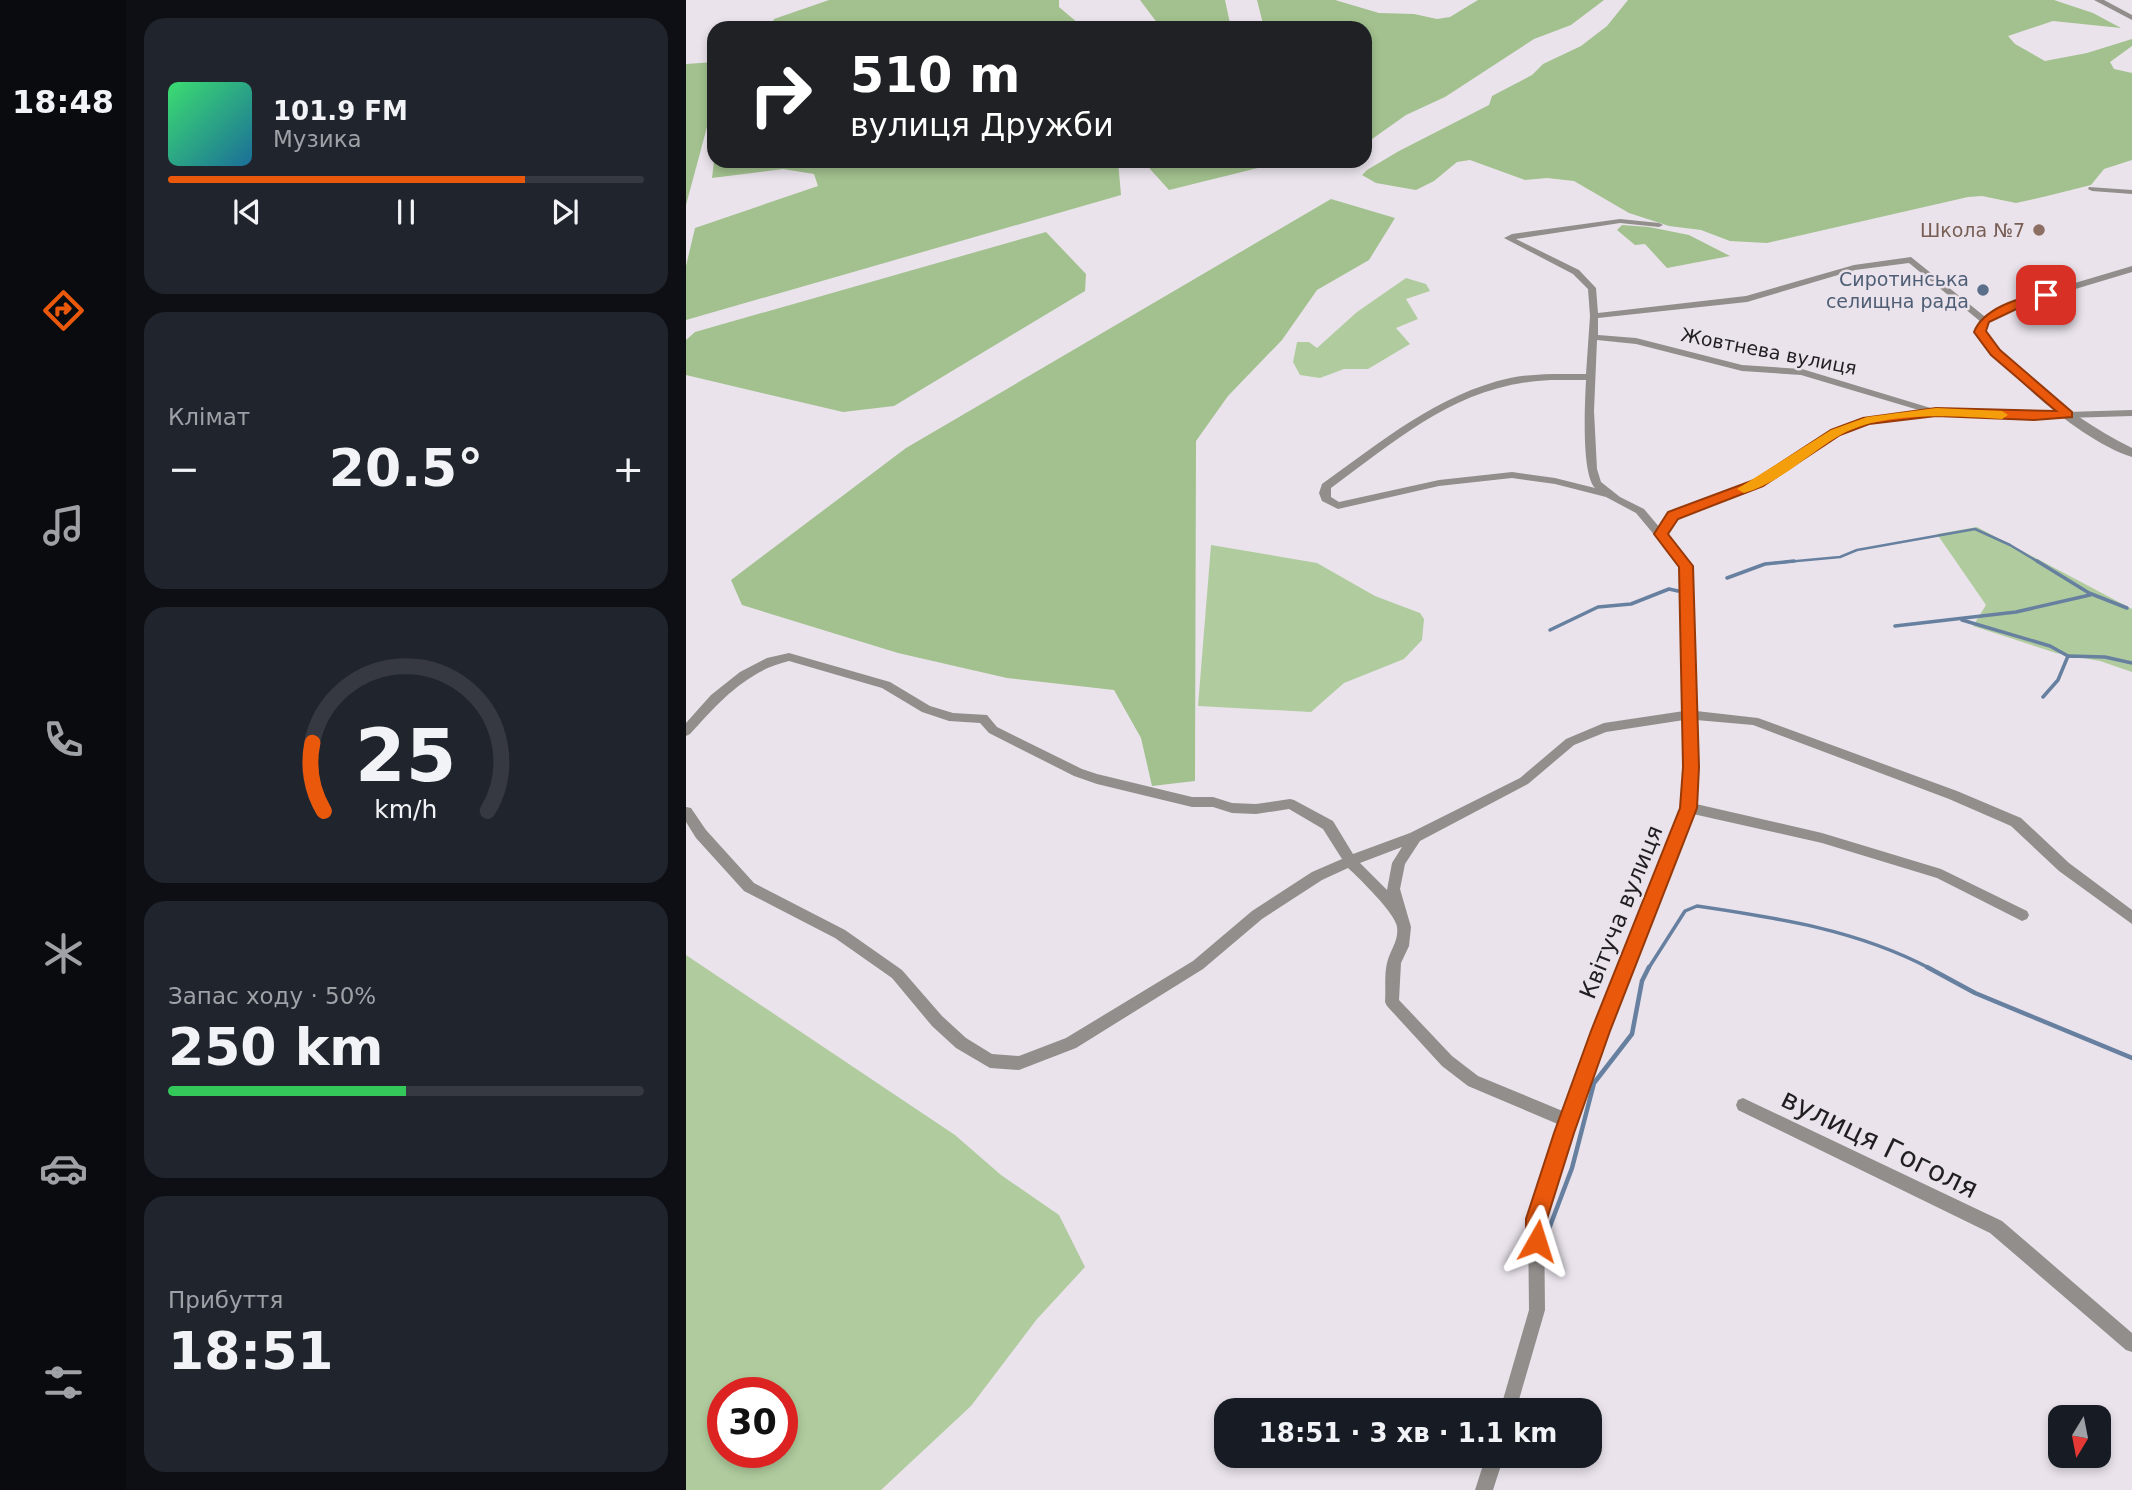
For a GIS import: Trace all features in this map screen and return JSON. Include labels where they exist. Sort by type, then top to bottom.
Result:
[{"type":"street","points":[[2098,0],[2132,18]]},
{"type":"street","points":[[2092,189],[2132,192]]},
{"type":"street","name":"Квітуча вулиця","points":[[1511,1398],[1537,1310],[1536,1219],[1600,1031],[1689,808],[1691,767],[1686,566],[1640,511],[1596,484],[1592,468],[1592,288],[1582,276],[1508,238],[1620,221],[1660,225]]},
{"type":"street","points":[[1594,316],[1747,299],[1854,268],[1911,260],[1984,320]]},
{"type":"street","points":[[2132,269],[2025,301],[1984,320],[1980,332],[1996,352],[2067,415],[2091,432],[2132,453]]},
{"type":"street","name":"Жовтнева вулиця","points":[[1593,337],[1636,341],[1742,368],[1802,372],[1936,412]]},
{"type":"street","points":[[1591,377],[1509,381],[1468,395],[1437,409],[1326,486],[1324,493],[1326,499],[1338,506],[1439,483],[1512,475],[1555,481],[1614,497]]},
{"type":"street","points":[[1661,534],[1673,515],[1758,483],[1835,433],[1867,421],[1936,412],[2034,416],[2132,412]]},
{"type":"street","points":[[686,731],[715,698],[744,675],[771,661],[789,657],[886,685],[926,709],[944,715],[983,718],[993,730],[1078,773],[1192,802],[1213,802],[1232,808],[1256,809],[1290,804],[1328,825],[1350,860],[1377,888],[1400,918]]},
{"type":"street","points":[[686,812],[701,834],[749,887],[840,934],[897,974],[937,1021],[961,1043],[990,1061],[1018,1063],[1071,1043],[1198,965],[1257,915],[1317,876],[1350,860],[1415,837],[1524,780],[1570,742],[1604,728],[1689,715],[1754,721],[1953,795],[2016,822],[2064,867],[2132,918]]},
{"type":"street","points":[[1689,808],[1822,838],[1941,874],[2022,915]]},
{"type":"street","points":[[1415,837],[1399,863],[1393,889],[1404,927],[1402,946],[1394,963],[1392,1002],[1447,1061],[1473,1081],[1568,1121]]},
{"type":"street","name":"вулиця Гоголя","points":[[1743,1105],[1996,1227],[2132,1344]]},
{"type":"street","points":[[1484,1490],[1491,1468]]},
{"type":"green space","points":[[829,0],[1059,0],[1059,7],[1076,21],[773,21]]},
{"type":"green space","points":[[1140,0],[1225,0],[1230,21],[1156,21]]},
{"type":"green space","points":[[1257,0],[1335,0],[1379,13],[1414,14],[1437,19],[1450,17],[1478,0],[1604,0],[1571,25],[1534,39],[1445,97],[1406,115],[1372,139],[1372,21],[1262,21]]},
{"type":"green space","points":[[1628,0],[2054,0],[2093,13],[2121,28],[2053,21],[2008,36],[2015,44],[2045,61],[2087,53],[2132,39],[2132,46],[2110,62],[2114,69],[2132,73],[2132,160],[2104,169],[2091,185],[2047,196],[2016,203],[1982,196],[1968,197],[1767,243],[1730,241],[1701,230],[1669,226],[1629,213],[1574,181],[1547,178],[1525,180],[1470,160],[1457,162],[1434,181],[1416,190],[1376,183],[1362,175],[1399,151],[1489,105],[1492,96],[1532,75],[1543,64],[1581,46],[1607,26]]},
{"type":"green space","points":[[707,62],[707,127],[686,205],[686,64]]},
{"type":"green space","points":[[713,168],[1119,168],[1121,195],[686,320],[686,266],[695,228],[818,186],[814,174],[783,169],[712,178]]},
{"type":"green space","points":[[1150,168],[1258,168],[1169,190]]},
{"type":"green space","points":[[1331,199],[1395,218],[1369,260],[1317,290],[1282,340],[1228,396],[1196,441],[1195,781],[1152,786],[1141,738],[1114,690],[1007,678],[898,653],[742,605],[731,580],[906,448]]},
{"type":"green space","points":[[1622,225],[1689,235],[1730,256],[1667,268],[1645,244],[1635,245],[1617,230]]},
{"type":"green space","points":[[1046,232],[1086,274],[1085,291],[894,406],[843,412],[686,375],[686,340],[695,332]]},
{"type":"green space","points":[[1406,278],[1426,284],[1430,291],[1406,299],[1418,319],[1396,328],[1410,344],[1368,369],[1344,369],[1320,378],[1300,375],[1293,362],[1297,342],[1309,342],[1317,348],[1357,312]]},
{"type":"green space","points":[[1977,527],[2132,609],[2132,672],[2100,661],[2056,653],[1973,626],[1986,605],[1937,534]]},
{"type":"green space","points":[[1211,545],[1317,563],[1375,596],[1420,613],[1424,619],[1422,640],[1404,659],[1344,683],[1311,712],[1198,706]]},
{"type":"green space","points":[[686,955],[955,1135],[1001,1175],[1059,1215],[1085,1267],[1037,1319],[971,1406],[881,1490],[686,1490]]},
{"type":"waterway","points":[[1775,563],[1840,557],[1857,550],[1975,529],[2040,563]]},
{"type":"waterway","points":[[1727,578],[1765,564],[1794,561]]},
{"type":"waterway","points":[[2037,561],[2089,593],[2127,608]]},
{"type":"waterway","points":[[1550,630],[1598,607],[1631,604],[1669,589],[1678,591]]},
{"type":"waterway","points":[[1895,626],[2016,612],[2090,595]]},
{"type":"waterway","points":[[1962,620],[2050,646],[2068,656]]},
{"type":"waterway","points":[[2043,697],[2058,680],[2068,656]]},
{"type":"waterway","points":[[2068,656],[2105,657],[2132,663]]},
{"type":"waterway","points":[[1648,969],[1685,911],[1697,906],[1817,927],[1875,944],[1929,968]]},
{"type":"waterway","points":[[1929,968],[1975,993],[2132,1058]]},
{"type":"waterway","points":[[1547,1234],[1572,1168],[1594,1083],[1632,1034],[1642,981],[1648,969]]},
{"type":"slow traffic","points":[[1744,489],[1758,483],[1835,433],[1867,421],[1936,412],[2002,415]]},
{"type":"place","name":"Школа №7","points":[[2039,230]]},
{"type":"place","name":"Сиротинська селищна рада","points":[[1983,290]]},
{"type":"route","points":[[1537,1241],[1536,1219],[1564,1133],[1600,1031],[1689,808],[1691,767],[1686,566],[1661,534],[1673,515],[1758,483],[1835,433],[1867,421],[1936,412],[2067,415],[1996,352],[1980,332],[1984,320],[2025,301],[2046,295]]}]
